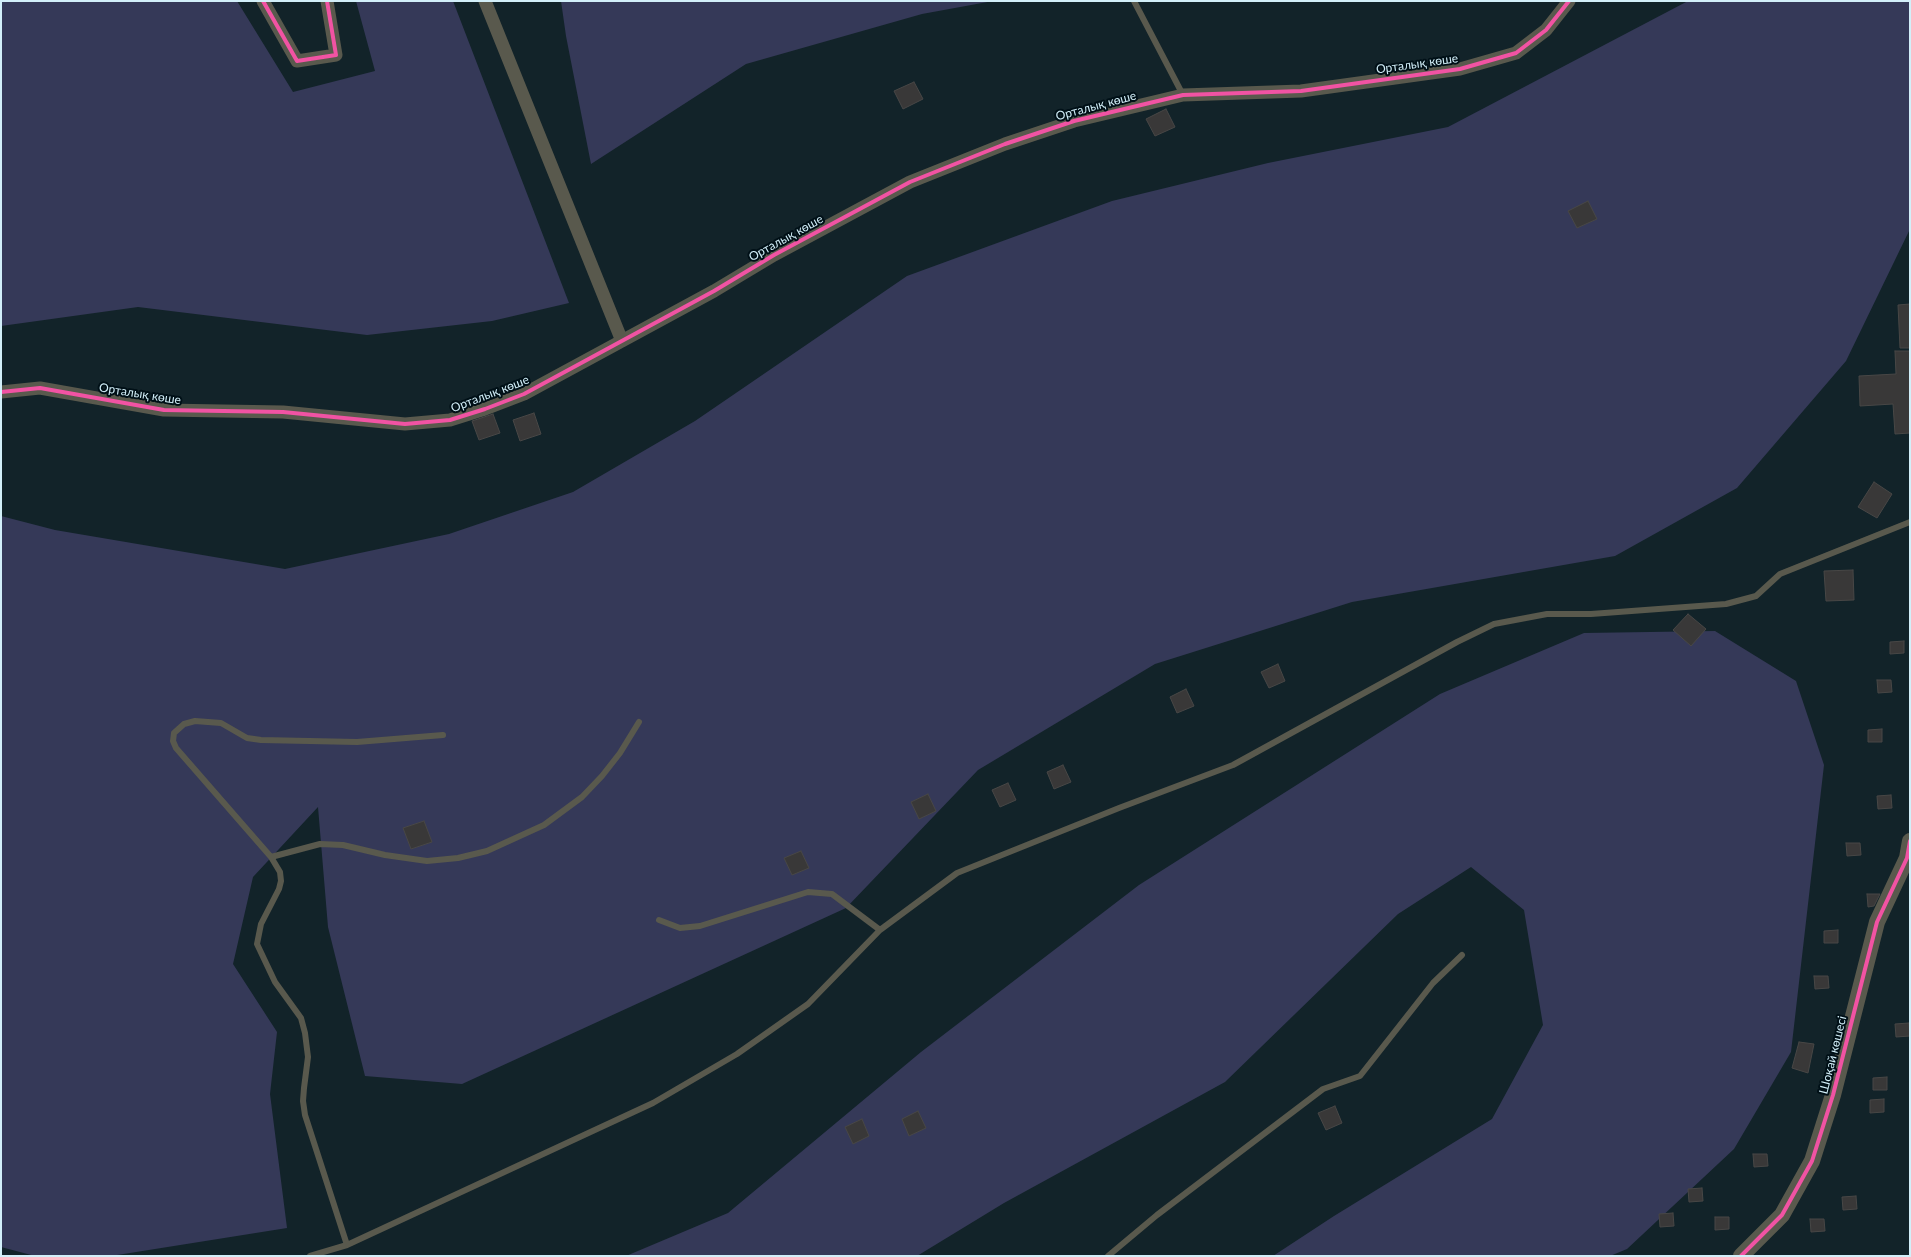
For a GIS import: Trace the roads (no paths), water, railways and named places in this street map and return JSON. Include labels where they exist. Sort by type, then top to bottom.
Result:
[{"type":"street","points":[[263,1],[297,61],[336,55],[327,1]]},
{"type":"street","points":[[485,1],[622,341]]},
{"type":"street","name":"Орталық көше","points":[[1,392],[40,388],[164,410],[283,412],[413,423],[450,420],[517,397],[714,291],[774,254],[910,182],[1005,144],[1074,120],[1183,95],[1301,91],[1460,69],[1516,52],[1546,30],[1570,1]]},
{"type":"street","name":"Шоқай көшесі","points":[[1742,1256],[1782,1215],[1812,1161],[1833,1095],[1877,922],[1907,858],[1910,841]]},
{"type":"lane","points":[[1134,1],[1183,95]]},
{"type":"lane","points":[[310,1256],[347,1245],[653,1103],[738,1054],[808,1004],[880,930],[957,873],[1119,808],[1233,765],[1458,642],[1494,624],[1547,614],[1591,614],[1726,604],[1756,596],[1780,574],[1910,522]]},
{"type":"lane","points":[[347,1245],[305,1115],[303,1101],[308,1057],[305,1033],[301,1018],[275,982],[257,944],[261,924],[278,893],[281,881],[280,872],[271,857],[176,748],[173,741],[174,733],[178,728],[190,721],[211,722],[230,727],[247,738],[261,740],[357,742],[443,735]]},
{"type":"lane","points":[[271,857],[320,844],[343,845],[385,855],[427,861],[458,858],[487,851],[544,825],[582,797],[602,776],[620,753],[639,722]]},
{"type":"lane","points":[[659,920],[680,928],[700,926],[808,892],[832,894],[880,930]]},
{"type":"lane","points":[[1108,1256],[1157,1215],[1323,1089],[1360,1076],[1433,983],[1462,955]]}]
